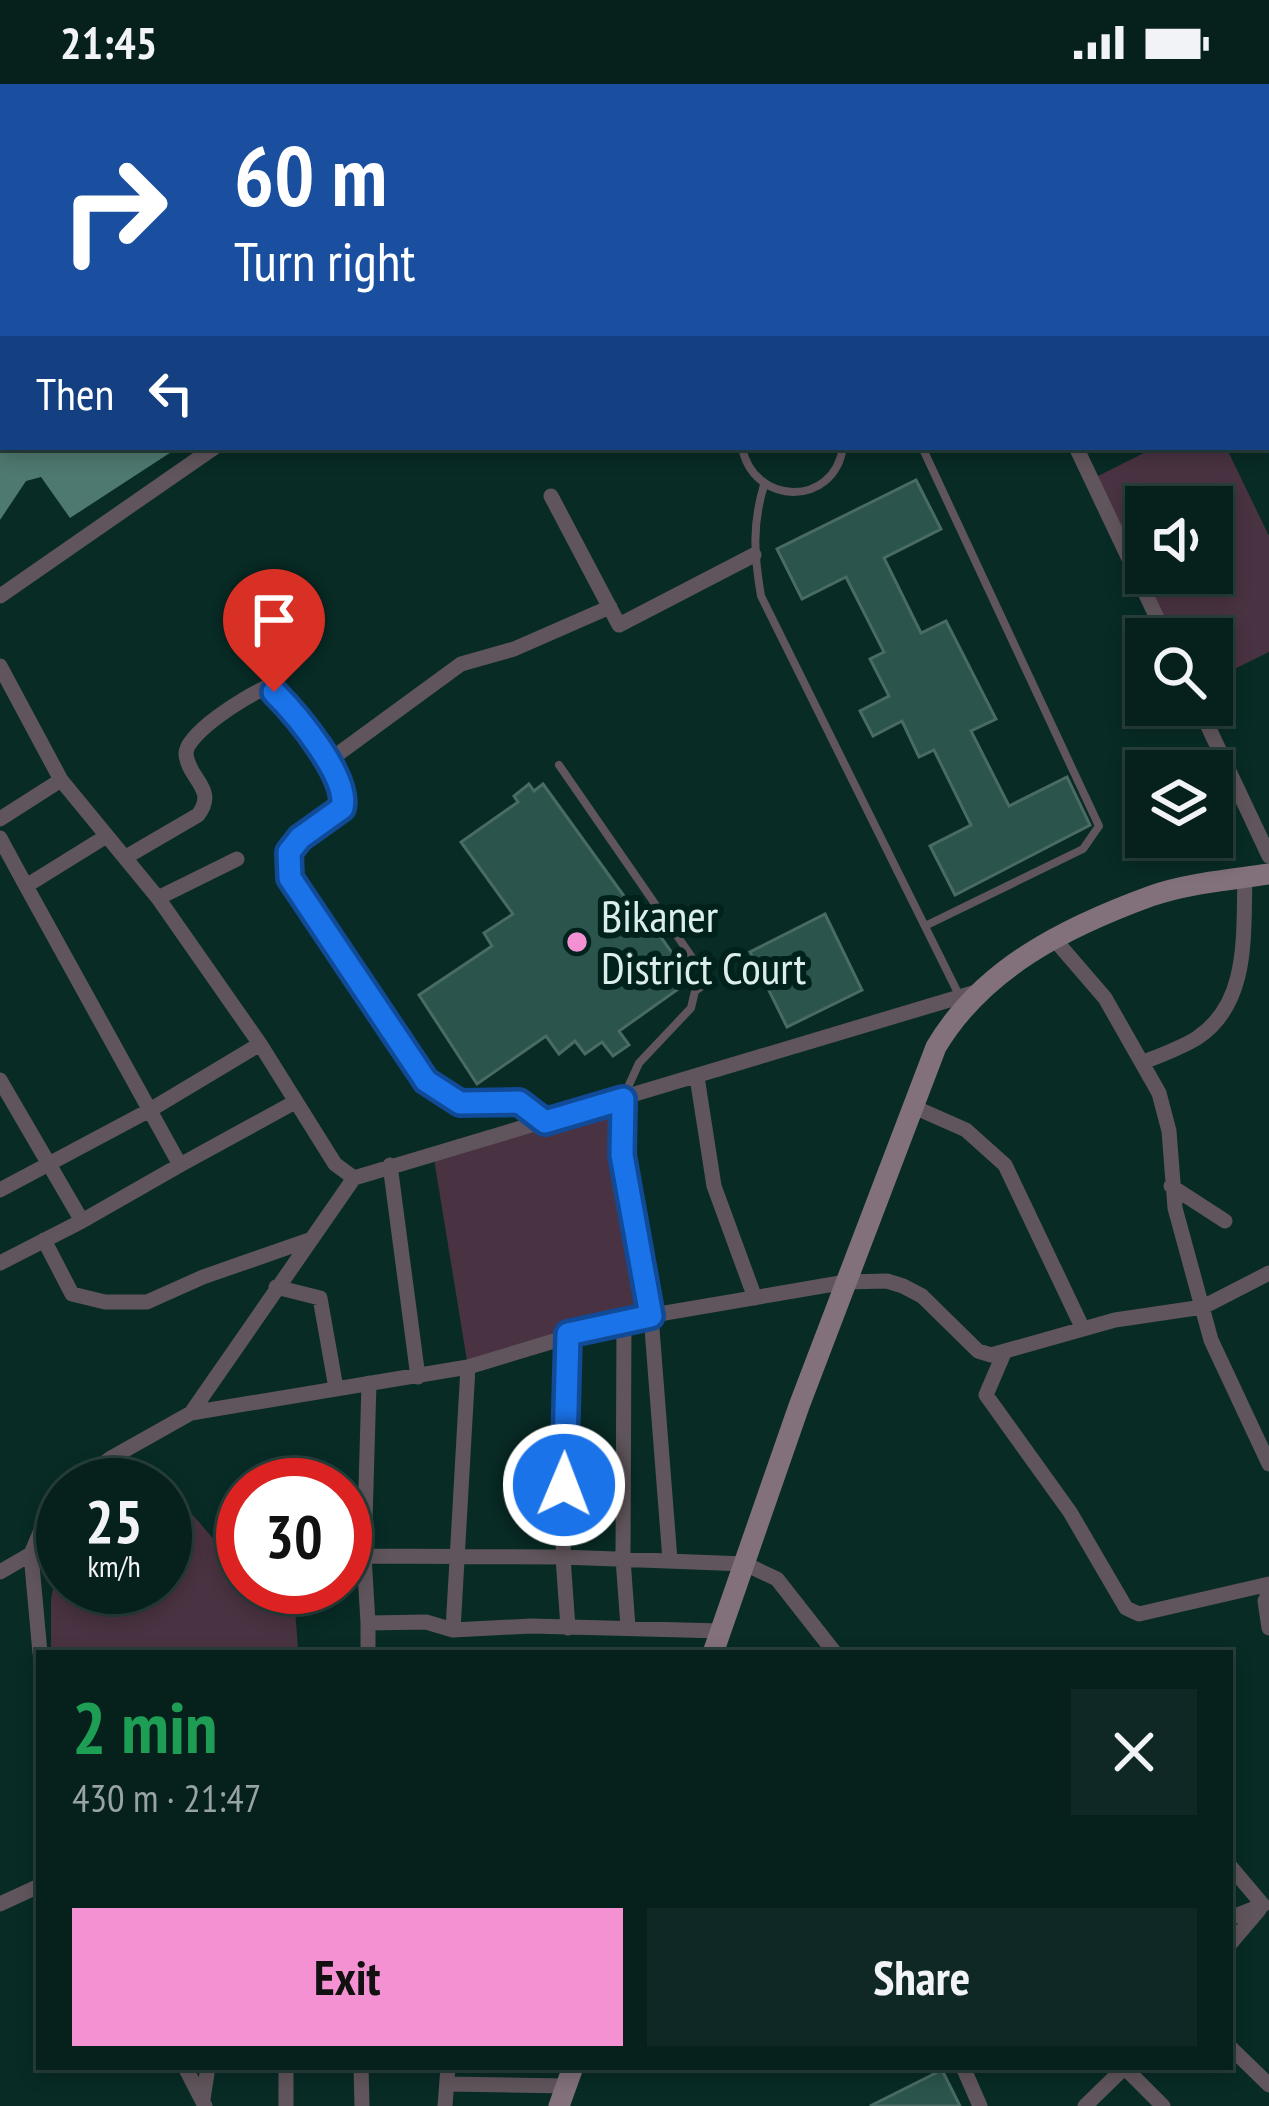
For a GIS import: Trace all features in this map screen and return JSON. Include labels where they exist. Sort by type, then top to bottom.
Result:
[{"type":"street","points":[[0,596],[211,450]]},
{"type":"street","points":[[1077,450],[1157,618]]},
{"type":"street","points":[[551,496],[619,625],[754,556]]},
{"type":"street","points":[[327,762],[461,664],[514,649],[610,607]]},
{"type":"street","points":[[0,666],[62,780],[158,898],[260,1044],[335,1164],[354,1178]]},
{"type":"street","points":[[126,857],[198,815],[206,796],[187,760],[191,737],[253,693],[265,688],[274,692],[340,781],[345,801],[289,852],[290,878],[426,1081],[460,1103],[519,1102],[545,1122]]},
{"type":"street","points":[[1208,726],[1269,856]]},
{"type":"street","points":[[0,819],[62,780]]},
{"type":"street","points":[[26,886],[105,837]]},
{"type":"street","points":[[0,838],[179,1165]]},
{"type":"street","points":[[158,898],[237,859]]},
{"type":"street","points":[[190,1413],[354,1178],[968,994],[1020,958],[1153,896],[1269,874]]},
{"type":"street","points":[[1144,1062],[1195,1040],[1226,1007],[1243,957],[1245,878]]},
{"type":"street","points":[[1055,940],[1106,998],[1144,1062],[1164,1108],[1171,1186],[1211,1340],[1269,1464]]},
{"type":"street","points":[[368,1623],[426,1622],[453,1630],[628,1627],[717,1642],[845,1282],[936,1048],[968,994]]},
{"type":"street","points":[[0,1190],[260,1044]]},
{"type":"street","points":[[697,1077],[714,1186],[755,1298]]},
{"type":"street","points":[[0,1080],[82,1221]]},
{"type":"street","points":[[623,1099],[624,1170],[651,1316],[670,1560]]},
{"type":"street","points":[[0,1263],[295,1102]]},
{"type":"street","points":[[914,1107],[966,1130],[1005,1165],[1083,1329]]},
{"type":"street","points":[[390,1165],[418,1377]]},
{"type":"street","points":[[1171,1186],[1225,1221]]},
{"type":"street","points":[[44,1240],[72,1294],[105,1302],[147,1302],[202,1277],[309,1240]]},
{"type":"street","points":[[110,1458],[190,1413],[418,1377],[624,1320],[845,1282],[887,1281],[904,1286],[922,1296],[978,1351],[991,1355],[1115,1320],[1203,1307],[1269,1273]]},
{"type":"street","points":[[276,1287],[320,1298],[336,1388]]},
{"type":"street","points":[[624,1320],[623,1559],[628,1627]]},
{"type":"street","points":[[568,1334],[563,1557],[568,1628]]},
{"type":"street","points":[[1004,1353],[986,1395],[1070,1512],[1126,1608],[1138,1614],[1269,1588],[1265,1601],[1269,1628]]},
{"type":"street","points":[[453,1630],[468,1366]]},
{"type":"street","points":[[367,1458],[369,1383]]},
{"type":"street","points":[[36,1542],[31,1554],[40,1650]]},
{"type":"street","points":[[0,1572],[31,1554]]},
{"type":"street","points":[[372,1556],[745,1564],[777,1579],[833,1650]]},
{"type":"street","points":[[367,1614],[368,1647]]},
{"type":"street","points":[[1233,1869],[1266,1902]]},
{"type":"street","points":[[0,1904],[36,1887]]},
{"type":"street","points":[[1233,1917],[1266,1902]]},
{"type":"street","points":[[1233,1940],[1266,1902]]},
{"type":"street","points":[[1233,2050],[1269,2085]]},
{"type":"street","points":[[187,2070],[204,2104]]},
{"type":"street","points":[[204,2104],[208,2070]]},
{"type":"street","points":[[286,2070],[286,2106]]},
{"type":"street","points":[[361,2070],[362,2106]]},
{"type":"street","points":[[964,2070],[980,2106]]},
{"type":"street","points":[[1085,2106],[1122,2070]]},
{"type":"street","points":[[1128,2070],[1163,2106]]},
{"type":"street","points":[[446,2106],[448,2076],[566,2086]]},
{"type":"lane","points":[[743,450],[752,474],[779,492],[812,490],[836,470],[842,450]]},
{"type":"lane","points":[[923,450],[1100,826],[1083,849],[925,926]]},
{"type":"lane","points":[[764,485],[754,519],[761,596],[925,926],[968,994]]},
{"type":"lane","points":[[559,766],[709,982],[695,991],[691,1007],[639,1063],[623,1099]]},
{"type":"shaded area","points":[[0,450],[174,450],[70,518],[41,477],[26,481],[0,520]]},
{"type":"shaded area","points":[[1150,450],[1227,450],[1269,536],[1269,652],[1233,670],[1233,618],[1160,618],[1148,594],[1233,594],[1233,486],[1125,486],[1125,547],[1092,479]]},
{"type":"shaded area","points":[[623,1099],[651,1316],[468,1367],[433,1153]]},
{"type":"shaded area","points":[[192,1514],[216,1542],[216,1614],[295,1614],[298,1647],[293,1650],[51,1650],[51,1614],[192,1614]]},
{"type":"building","points":[[916,480],[941,529],[884,558],[921,633],[946,621],[996,719],[971,731],[1009,806],[1067,777],[1090,825],[955,895],[930,846],[971,825],[934,750],[919,757],[902,721],[873,736],[860,711],[889,696],[870,659],[884,652],[846,577],[802,599],[777,549]]},
{"type":"building","name":"Bikaner District Court","points":[[529,784],[534,791],[543,784],[691,980],[619,1031],[629,1045],[613,1056],[602,1042],[585,1054],[575,1041],[559,1054],[546,1036],[477,1084],[419,995],[492,946],[484,933],[513,914],[461,842],[518,802],[514,796]]},
{"type":"building","points":[[825,914],[862,990],[787,1027],[750,952]]},
{"type":"building","points":[[942,2070],[960,2106],[870,2106]]},
{"type":"place","name":"Bikaner District Court","points":[[577,942]]},
{"type":"route","points":[[274,692],[331,767],[345,801],[289,852],[290,878],[426,1081],[460,1103],[519,1102],[545,1122],[623,1099],[622,1155],[651,1316],[568,1334],[564,1485]]}]
